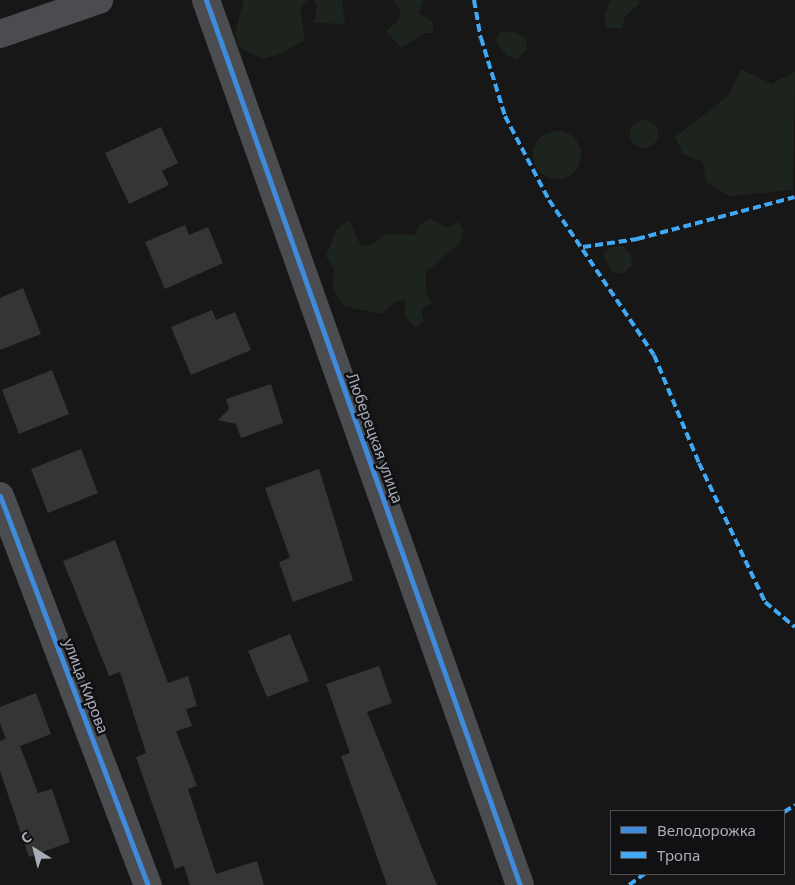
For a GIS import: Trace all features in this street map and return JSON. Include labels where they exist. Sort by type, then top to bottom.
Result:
[{"type":"street","points":[[0,34],[99,0]]},
{"type":"street","name":"Люберецкая улица","points":[[206,0],[520,885]]},
{"type":"street","name":"улица Кирова","points":[[0,496],[148,885]]},
{"type":"shaded area","points":[[244,0],[307,0],[300,8],[305,40],[280,54],[263,59],[239,47],[235,33]]},
{"type":"shaded area","points":[[313,0],[342,0],[345,24],[314,23],[317,5]]},
{"type":"shaded area","points":[[394,0],[423,0],[419,13],[433,22],[433,33],[425,33],[401,48],[386,31],[397,22],[401,11]]},
{"type":"shaded area","points":[[610,0],[638,0],[640,3],[625,17],[622,28],[610,29],[606,26],[604,18]]},
{"type":"shaded area","points":[[500,31],[514,32],[526,38],[527,50],[517,59],[507,56],[496,41]]},
{"type":"shaded area","points":[[741,69],[772,84],[795,71],[793,190],[730,196],[706,182],[703,162],[683,154],[675,137],[729,95]]},
{"type":"shaded area","points":[[644,120],[654,124],[658,134],[654,144],[644,148],[634,144],[630,134],[634,124]]},
{"type":"shaded area","points":[[557,131],[566,133],[574,138],[579,146],[581,155],[579,164],[574,172],[566,177],[557,179],[548,177],[540,172],[535,164],[533,155],[535,146],[540,138],[548,133]]},
{"type":"shaded area","points":[[430,219],[447,228],[458,222],[463,229],[460,243],[426,272],[426,293],[432,302],[421,310],[424,321],[415,328],[405,317],[405,300],[396,301],[380,314],[344,306],[337,297],[332,283],[335,272],[326,256],[337,229],[349,220],[361,246],[374,243],[386,234],[416,235],[419,225]]},
{"type":"shaded area","points":[[623,246],[631,254],[632,265],[624,274],[612,272],[603,253],[610,247]]},
{"type":"building","points":[[161,127],[178,163],[162,171],[169,185],[129,204],[105,153]]},
{"type":"building","points":[[185,225],[189,235],[208,227],[223,263],[165,289],[145,242]]},
{"type":"building","points":[[23,288],[41,334],[0,350],[0,298]]},
{"type":"building","points":[[212,310],[216,320],[235,312],[251,350],[191,375],[171,327]]},
{"type":"building","points":[[52,370],[69,414],[19,434],[2,390]]},
{"type":"building","points":[[271,384],[283,423],[241,438],[236,424],[218,420],[229,409],[226,399]]},
{"type":"building","points":[[81,449],[98,493],[48,513],[31,469]]},
{"type":"building","points":[[319,469],[353,580],[293,602],[279,562],[290,558],[265,488]]},
{"type":"building","points":[[115,540],[168,683],[188,676],[197,706],[186,709],[192,726],[176,731],[197,786],[188,789],[216,874],[257,861],[264,885],[190,885],[184,866],[175,869],[136,757],[146,753],[120,672],[109,676],[63,561]]},
{"type":"building","points":[[290,634],[309,681],[267,697],[248,651]]},
{"type":"building","points":[[379,666],[392,703],[367,712],[437,885],[387,885],[341,756],[350,753],[326,684]]},
{"type":"building","points":[[36,693],[51,734],[20,746],[38,793],[52,789],[70,842],[29,857],[0,771],[0,741],[6,739],[0,723],[0,707]]},
{"type":"marked path","points":[[474,0],[481,38],[505,116],[549,200],[654,355],[699,463],[765,602],[795,627]]},
{"type":"marked path","points":[[583,247],[637,239],[795,197]]},
{"type":"marked path","points":[[785,811],[795,805]]},
{"type":"marked path","points":[[629,885],[643,875]]},
{"type":"cycle path","points":[[206,0],[520,885]]},
{"type":"cycle path","points":[[0,496],[148,885]]}]
